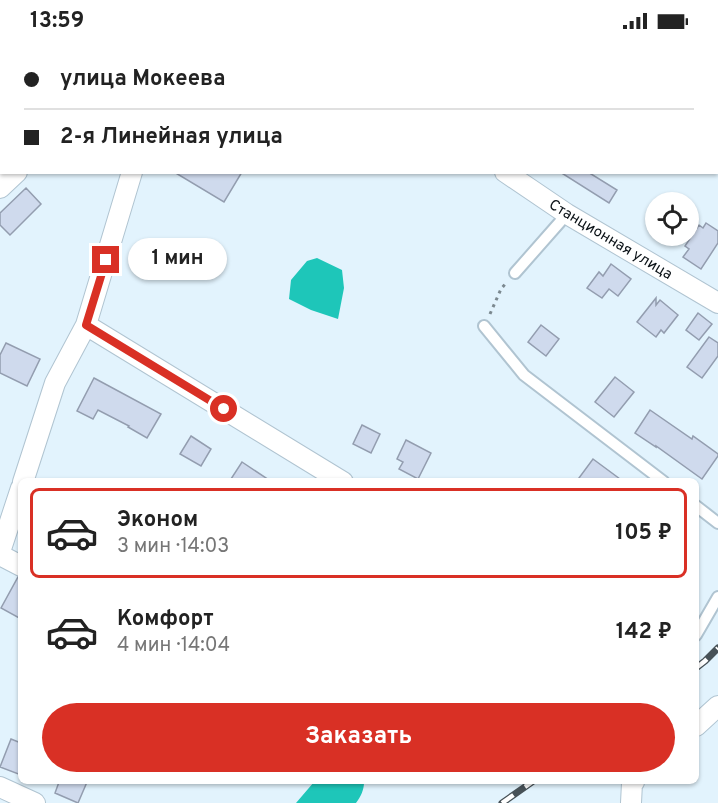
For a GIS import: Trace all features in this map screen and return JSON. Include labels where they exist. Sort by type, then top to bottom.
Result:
[{"type":"street","points":[[0,189],[15,174]]},
{"type":"street","points":[[24,478],[55,383],[86,325],[131,174]]},
{"type":"street","name":"Станционная улица","points":[[508,174],[567,214],[718,303]]},
{"type":"street","points":[[86,325],[336,478]]},
{"type":"street","points":[[18,497],[0,553],[18,564]]},
{"type":"street","points":[[699,723],[718,706]]},
{"type":"street","points":[[630,803],[632,784]]},
{"type":"street","points":[[0,787],[35,803]]},
{"type":"lane","points":[[515,273],[567,214]]},
{"type":"lane","points":[[484,326],[524,375],[659,478]]},
{"type":"lane","points":[[699,508],[718,523]]},
{"type":"lane","points":[[699,630],[718,597]]},
{"type":"path","points":[[484,326],[501,290],[515,273]]},
{"type":"shaded area","points":[[317,258],[342,270],[344,288],[338,319],[311,310],[289,299],[291,280],[307,261]]},
{"type":"shaded area","points":[[312,784],[364,784],[362,793],[356,803],[296,803]]},
{"type":"building","points":[[177,174],[241,174],[224,202]]},
{"type":"building","points":[[563,174],[591,174],[617,190],[609,203]]},
{"type":"building","points":[[26,188],[41,204],[10,235],[0,225],[0,213]]},
{"type":"building","points":[[706,223],[718,231],[718,243],[701,269],[683,257],[689,249],[685,246],[699,246],[699,225],[703,228]]},
{"type":"building","points":[[611,264],[631,279],[618,296],[609,289],[602,298],[587,288],[599,272],[603,276]]},
{"type":"building","points":[[656,298],[656,305],[660,300],[678,315],[664,333],[661,330],[656,337],[637,322]]},
{"type":"building","points":[[698,313],[712,324],[699,340],[686,330]]},
{"type":"building","points":[[541,325],[559,339],[546,356],[528,342]]},
{"type":"building","points":[[709,337],[718,343],[718,356],[702,378],[687,367]]},
{"type":"building","points":[[6,343],[40,359],[27,386],[0,373],[0,355]]},
{"type":"building","points":[[615,377],[634,392],[614,417],[595,402]]},
{"type":"building","points":[[94,378],[161,414],[147,438],[98,410],[93,419],[77,411]]},
{"type":"building","points":[[650,410],[718,454],[702,479],[635,433]]},
{"type":"building","points":[[362,425],[380,434],[371,453],[353,444]]},
{"type":"building","points":[[191,436],[211,449],[201,466],[180,454]]},
{"type":"building","points":[[406,440],[431,453],[418,478],[399,469],[403,462],[397,459]]},
{"type":"building","points":[[593,459],[619,478],[579,478]]},
{"type":"building","points":[[242,462],[266,478],[232,478]]},
{"type":"building","points":[[18,577],[18,617],[1,608]]},
{"type":"building","points":[[11,739],[18,742],[18,774],[0,767]]},
{"type":"building","points":[[58,784],[86,784],[78,803],[55,793]]},
{"type":"railway","points":[[699,666],[718,648]]},
{"type":"railway","points":[[502,803],[529,784]]},
{"type":"route","points":[[106,260],[86,325],[224,409]]}]
